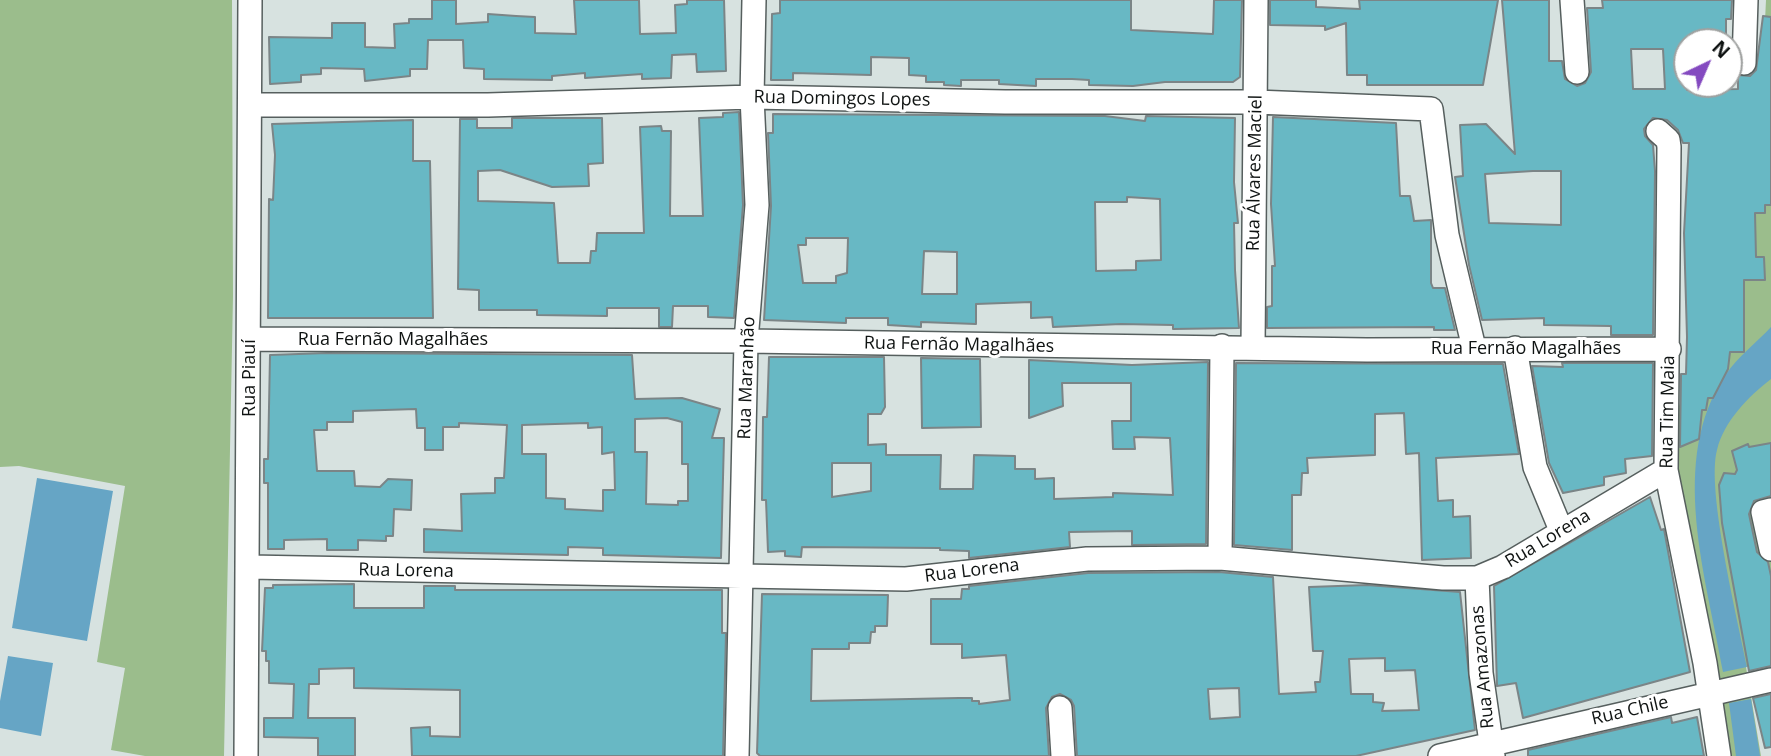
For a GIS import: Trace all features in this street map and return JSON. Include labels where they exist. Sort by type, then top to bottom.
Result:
[{"type":"street","name":"Rua Piauí","points":[[246,756],[252,105],[250,0]]},
{"type":"street","name":"Rua Maranhão","points":[[737,756],[746,341],[757,205],[752,97],[754,0]]},
{"type":"street","name":"Rua Álvares Maciel","points":[[1253,346],[1256,0]]},
{"type":"street","points":[[1572,0],[1577,72]]},
{"type":"street","points":[[1744,63],[1746,0]]},
{"type":"street","name":"Rua Domingos Lopes","points":[[252,105],[488,104],[752,97],[1005,102],[1256,102],[1431,109],[1447,235],[1474,348]]},
{"type":"street","name":"Rua Tim Maia","points":[[1663,139],[1669,349],[1666,470],[1713,692],[1719,756]]},
{"type":"street","name":"Rua Fernão Magalhães","points":[[250,339],[746,341],[1253,346],[1367,350],[1669,349]]},
{"type":"street","points":[[1220,558],[1222,346]]},
{"type":"street","points":[[1516,348],[1535,467],[1561,530]]},
{"type":"street","name":"Rua Lorena","points":[[249,567],[906,579],[1087,559],[1220,558],[1418,577],[1476,578],[1503,566],[1666,470]]},
{"type":"street","points":[[1767,511],[1771,549]]},
{"type":"street","name":"Rua Amazonas","points":[[1476,578],[1481,673],[1491,750]]},
{"type":"street","name":"Rua Chile","points":[[1440,756],[1491,750],[1713,692],[1762,682]]},
{"type":"street","points":[[1060,708],[1063,756]]},
{"type":"green space","points":[[0,0],[232,0],[233,296],[224,756],[145,756],[111,750],[125,668],[97,662],[125,486],[19,466],[0,467]]},
{"type":"green space","points":[[1766,0],[1771,0],[1771,661],[1746,667],[1761,756],[1712,756],[1665,529],[1662,458],[1758,165]]},
{"type":"water","points":[[1771,327],[1771,379],[1738,410],[1725,429],[1717,450],[1715,469],[1719,524],[1747,667],[1723,672],[1696,520],[1698,444],[1708,408],[1726,374]]},
{"type":"water","points":[[37,478],[113,491],[87,641],[12,628]]},
{"type":"water","points":[[8,656],[53,663],[41,736],[0,728],[0,701]]},
{"type":"water","points":[[1751,699],[1760,756],[1736,756],[1729,703]]},
{"type":"building","points":[[432,0],[456,0],[456,24],[488,22],[488,14],[535,17],[535,33],[576,34],[574,0],[639,0],[640,34],[676,33],[675,5],[687,4],[687,0],[724,0],[726,71],[697,72],[696,54],[672,55],[671,78],[642,79],[642,74],[585,78],[585,73],[552,76],[552,80],[484,79],[484,69],[464,68],[463,40],[428,40],[427,69],[410,69],[410,76],[365,81],[364,69],[321,68],[321,74],[301,75],[301,82],[270,84],[269,37],[332,38],[332,23],[365,23],[365,47],[395,48],[394,24],[409,23],[409,19],[432,19]]},
{"type":"building","points":[[780,0],[1131,0],[1131,30],[1213,34],[1214,0],[1242,0],[1240,77],[1233,82],[1165,82],[1133,86],[1089,85],[1089,80],[1072,79],[1036,79],[1036,86],[999,84],[999,80],[961,80],[961,86],[926,82],[926,76],[909,75],[909,58],[871,57],[871,75],[793,73],[793,80],[771,80],[772,14],[780,13]]},
{"type":"building","points":[[1270,0],[1316,0],[1316,7],[1360,9],[1359,0],[1498,0],[1483,85],[1367,85],[1367,75],[1347,75],[1346,23],[1325,30],[1325,26],[1270,25]]},
{"type":"building","points":[[1502,0],[1549,0],[1549,61],[1562,61],[1565,79],[1577,86],[1585,83],[1591,72],[1587,8],[1603,8],[1602,0],[1732,0],[1731,19],[1726,19],[1726,28],[1673,28],[1673,98],[1743,98],[1743,75],[1750,76],[1756,70],[1763,16],[1771,17],[1771,205],[1765,205],[1765,213],[1755,213],[1756,257],[1764,257],[1765,280],[1744,280],[1744,352],[1730,352],[1728,369],[1713,398],[1708,398],[1706,410],[1702,410],[1699,439],[1680,447],[1681,374],[1686,374],[1684,233],[1689,143],[1683,143],[1678,130],[1667,120],[1653,118],[1644,129],[1645,136],[1653,145],[1655,171],[1653,335],[1611,335],[1611,326],[1544,325],[1544,318],[1482,320],[1469,265],[1455,177],[1463,176],[1460,125],[1486,124],[1515,154]],"holes":[[[1631,49],[1663,49],[1665,89],[1633,89]],[[1561,171],[1561,225],[1489,223],[1485,174]]]},
{"type":"building","points":[[739,112],[743,205],[734,318],[708,317],[708,306],[673,306],[672,327],[659,327],[659,308],[607,308],[607,316],[537,315],[537,310],[479,310],[479,290],[458,289],[460,119],[477,119],[477,128],[512,128],[512,118],[602,118],[603,163],[588,164],[589,186],[552,187],[500,170],[478,171],[478,201],[554,203],[558,263],[590,263],[591,251],[596,251],[597,233],[644,233],[640,127],[661,126],[662,131],[671,131],[670,216],[703,216],[699,118],[723,117],[723,113]]},
{"type":"building","points":[[773,114],[1105,116],[1145,121],[1146,116],[1235,118],[1234,182],[1238,223],[1234,223],[1239,328],[1173,329],[1173,325],[1121,324],[1053,327],[1052,317],[1031,318],[1031,302],[976,304],[976,324],[921,322],[921,327],[888,325],[888,318],[846,318],[846,323],[764,320],[771,206],[768,133],[773,133]],"holes":[[[1127,197],[1160,199],[1161,260],[1136,261],[1136,270],[1096,271],[1095,202],[1127,202]],[[806,238],[848,238],[847,273],[836,276],[836,283],[803,283],[798,245],[806,245]],[[924,251],[957,252],[957,294],[922,294]]]},
{"type":"building","points":[[1273,117],[1396,123],[1400,196],[1410,196],[1414,221],[1431,220],[1431,283],[1433,288],[1445,288],[1455,330],[1434,330],[1434,327],[1267,328],[1267,307],[1272,306],[1272,266],[1275,266],[1271,204]]},
{"type":"building","points":[[413,120],[413,161],[430,161],[433,318],[268,318],[269,199],[273,200],[275,155],[272,124]]},
{"type":"building","points":[[270,355],[632,355],[635,399],[682,398],[720,409],[712,438],[724,438],[721,558],[603,555],[603,548],[568,547],[568,555],[424,552],[424,529],[462,531],[461,494],[495,493],[495,478],[504,478],[507,425],[459,423],[459,427],[443,427],[443,450],[425,450],[425,428],[417,428],[416,409],[353,411],[353,422],[327,422],[327,430],[314,430],[317,471],[354,471],[355,486],[380,487],[388,479],[412,480],[411,510],[394,509],[393,536],[386,536],[386,541],[358,540],[358,550],[327,550],[327,539],[284,540],[284,549],[268,549],[268,483],[264,483],[264,459],[268,459]],"holes":[[[667,418],[682,422],[682,464],[688,464],[688,501],[678,501],[678,505],[646,504],[647,452],[635,452],[635,419]],[[588,423],[588,428],[602,427],[602,454],[614,452],[615,490],[603,490],[603,511],[565,509],[565,499],[546,498],[546,454],[522,454],[522,425]]]},
{"type":"building","points":[[769,357],[884,357],[885,407],[881,414],[868,414],[868,445],[886,444],[886,455],[941,455],[940,489],[973,489],[974,455],[1015,456],[1015,469],[1035,469],[1035,479],[1054,478],[1054,499],[1113,497],[1113,493],[1173,495],[1170,438],[1134,437],[1135,449],[1113,449],[1112,421],[1131,421],[1131,383],[1062,383],[1063,406],[1029,418],[1029,360],[1132,365],[1208,362],[1206,544],[1132,545],[1132,531],[1069,532],[1070,547],[969,558],[969,551],[940,548],[802,547],[801,557],[785,556],[785,551],[768,552],[766,500],[762,500],[763,417],[767,417]],"holes":[[[832,463],[871,463],[871,491],[832,497]]]},
{"type":"building","points":[[921,358],[980,359],[981,427],[922,428]]},
{"type":"building","points":[[1236,363],[1503,364],[1519,454],[1436,458],[1438,501],[1453,500],[1453,517],[1470,516],[1471,558],[1422,560],[1419,453],[1406,454],[1404,413],[1375,414],[1375,455],[1307,458],[1308,473],[1302,473],[1301,495],[1292,495],[1292,550],[1234,545]]},
{"type":"building","points":[[1562,363],[1653,363],[1652,456],[1625,459],[1626,473],[1604,477],[1604,485],[1563,493],[1549,463],[1532,366],[1563,367]]},
{"type":"building","points":[[1771,443],[1771,496],[1754,501],[1749,514],[1757,552],[1768,562],[1771,576],[1771,666],[1749,671],[1722,523],[1719,485],[1724,473],[1735,474],[1737,470],[1732,451],[1748,444],[1749,447]]},
{"type":"building","points":[[1650,497],[1661,530],[1664,529],[1690,672],[1523,718],[1516,683],[1497,686],[1494,586]]},
{"type":"building","points":[[1219,572],[1273,577],[1279,694],[1316,692],[1315,682],[1320,682],[1323,651],[1313,651],[1309,587],[1367,585],[1460,592],[1475,730],[1356,756],[1077,756],[1074,706],[1071,700],[1060,694],[1052,697],[1046,708],[1049,756],[760,756],[757,753],[762,594],[888,595],[887,626],[875,626],[875,632],[871,632],[870,643],[849,643],[849,649],[812,649],[811,701],[972,698],[972,701],[979,701],[979,704],[1010,700],[1006,655],[962,658],[962,644],[931,644],[931,599],[961,599],[962,589],[969,589],[969,586],[1088,573]],"holes":[[[1385,658],[1385,671],[1415,670],[1419,710],[1382,711],[1384,703],[1373,702],[1373,694],[1351,694],[1349,659]],[[1239,688],[1240,717],[1210,719],[1208,689]]]},
{"type":"building","points":[[354,584],[354,608],[424,608],[424,586],[455,586],[455,590],[722,590],[722,633],[726,633],[723,756],[412,756],[411,728],[430,727],[430,736],[460,737],[460,690],[354,688],[354,668],[319,669],[319,684],[309,684],[308,718],[355,718],[355,756],[318,756],[318,738],[264,737],[264,718],[293,718],[294,684],[269,683],[269,661],[266,661],[266,651],[262,651],[265,588],[273,588],[273,585]]},
{"type":"building","points":[[1771,694],[1771,747],[1765,748],[1753,698]]},
{"type":"building","points":[[1671,717],[1672,723],[1697,717],[1704,756],[1528,756],[1528,750]]}]
